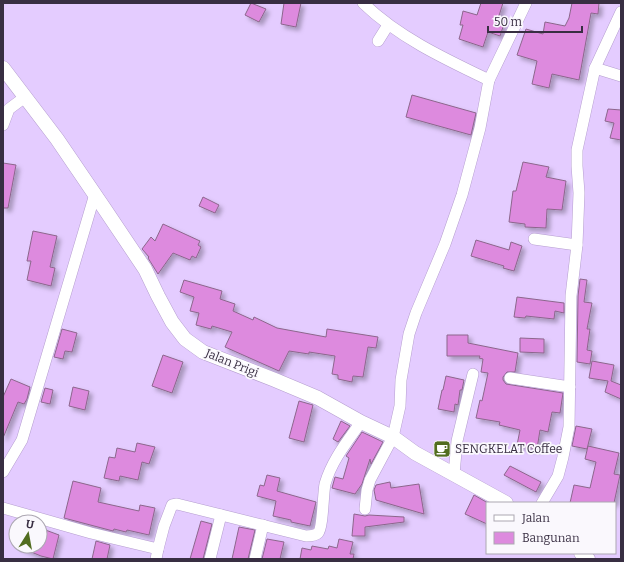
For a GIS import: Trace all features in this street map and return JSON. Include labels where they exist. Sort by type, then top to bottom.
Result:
[{"type":"street","points":[[363,3],[388,25],[447,60],[489,80]]},
{"type":"street","points":[[365,509],[367,490],[370,480],[393,437],[400,406],[401,380],[409,334],[416,313],[445,244],[462,195],[480,128],[489,80],[526,3]]},
{"type":"street","points":[[543,502],[558,476],[569,427],[571,296],[578,245],[579,193],[576,166],[577,150],[595,68],[621,12]]},
{"type":"street","points":[[378,40],[388,25]]},
{"type":"street","name":"Jalan Prigi","points":[[3,68],[57,139],[95,194],[145,269],[172,322],[185,339],[203,352],[318,398],[361,422],[393,437],[415,453],[504,502]]},
{"type":"street","points":[[595,68],[621,76]]},
{"type":"street","points":[[3,125],[9,109],[25,97]]},
{"type":"street","points":[[3,472],[22,440],[95,194]]},
{"type":"street","points":[[534,239],[578,245]]},
{"type":"street","points":[[454,474],[457,441],[473,374]]},
{"type":"street","points":[[510,378],[570,387]]},
{"type":"street","points":[[3,508],[91,533],[157,554],[164,526],[172,505],[177,504],[306,536],[313,536],[318,533],[321,526],[323,495],[330,470],[337,456],[361,422]]},
{"type":"street","points":[[210,559],[221,516]]},
{"type":"street","points":[[255,559],[263,525]]},
{"type":"building","points":[[251,3],[266,9],[259,22],[245,15]]},
{"type":"building","points":[[284,3],[301,3],[296,27],[281,24]]},
{"type":"building","points":[[481,3],[503,3],[497,22],[504,24],[500,36],[488,32],[483,47],[459,39],[463,25],[460,25],[463,11],[477,15]]},
{"type":"building","points":[[572,3],[599,3],[598,14],[591,13],[579,80],[552,74],[549,88],[532,84],[537,61],[517,55],[526,29],[543,34],[545,22],[565,26],[569,18]]},
{"type":"building","points":[[412,95],[476,113],[471,135],[406,117]]},
{"type":"building","points":[[608,109],[621,110],[621,140],[610,138],[614,123],[605,121]]},
{"type":"building","points":[[523,162],[549,167],[546,177],[566,181],[562,210],[547,209],[546,228],[525,227],[525,224],[509,222],[513,191],[516,191]]},
{"type":"building","points":[[3,163],[16,165],[8,208],[3,208]]},
{"type":"building","points":[[203,197],[219,205],[215,213],[199,206]]},
{"type":"building","points":[[163,224],[200,241],[198,245],[201,247],[196,258],[192,256],[190,260],[173,253],[158,274],[148,258],[149,257],[142,249],[151,237],[155,241]]},
{"type":"building","points":[[33,231],[57,236],[50,267],[55,268],[51,286],[27,280],[31,261],[27,261]]},
{"type":"building","points":[[476,240],[509,250],[511,242],[522,246],[514,271],[503,268],[504,266],[471,256]]},
{"type":"building","points":[[580,279],[587,280],[584,302],[592,303],[587,329],[590,329],[587,350],[592,351],[590,364],[577,362],[578,296]]},
{"type":"building","points":[[184,280],[222,291],[220,299],[235,304],[233,311],[253,320],[254,317],[277,328],[326,337],[327,329],[378,337],[376,348],[368,347],[363,377],[353,376],[352,382],[338,379],[338,375],[332,374],[335,356],[309,352],[309,354],[289,351],[279,371],[225,347],[232,332],[212,326],[211,329],[196,325],[199,313],[190,311],[194,297],[180,292]]},
{"type":"building","points":[[517,297],[564,303],[564,313],[555,311],[554,319],[526,316],[525,318],[514,317]]},
{"type":"building","points":[[62,329],[77,333],[72,352],[65,351],[63,359],[54,357]]},
{"type":"building","points":[[447,335],[468,335],[468,343],[518,353],[515,372],[507,372],[503,377],[506,384],[563,393],[560,413],[552,412],[548,432],[540,430],[537,449],[517,445],[520,430],[499,425],[500,422],[476,418],[480,400],[482,401],[488,373],[481,372],[483,359],[479,358],[480,356],[447,356]]},
{"type":"building","points":[[520,338],[544,339],[544,353],[520,352]]},
{"type":"building","points":[[163,355],[183,362],[172,393],[152,386]]},
{"type":"building","points":[[592,361],[614,365],[611,381],[621,385],[621,399],[605,392],[608,381],[589,378]]},
{"type":"building","points":[[446,376],[464,380],[462,390],[460,390],[458,405],[455,404],[454,412],[438,409]]},
{"type":"building","points":[[11,379],[30,387],[24,404],[18,402],[3,438],[3,397]]},
{"type":"building","points":[[73,387],[89,391],[85,410],[69,406]]},
{"type":"building","points":[[45,388],[53,390],[50,404],[41,402]]},
{"type":"building","points":[[299,401],[313,405],[304,442],[289,438]]},
{"type":"building","points":[[341,421],[350,426],[338,442],[333,439]]},
{"type":"building","points":[[576,426],[592,429],[587,449],[572,446]]},
{"type":"building","points":[[362,432],[383,442],[371,464],[370,459],[362,484],[355,494],[332,488],[335,477],[343,479],[349,458],[346,456]]},
{"type":"building","points":[[137,443],[155,447],[149,464],[142,462],[138,480],[120,476],[119,481],[104,478],[109,457],[115,458],[117,448],[135,452]]},
{"type":"building","points":[[588,446],[619,453],[614,474],[620,475],[614,502],[570,502],[574,485],[590,488],[596,462],[585,459]]},
{"type":"building","points":[[510,466],[541,482],[536,492],[504,475]]},
{"type":"building","points":[[267,475],[280,478],[277,491],[316,502],[310,526],[273,516],[276,501],[257,496],[260,485],[264,486]]},
{"type":"building","points":[[73,481],[101,488],[98,502],[139,511],[140,505],[155,508],[149,535],[127,530],[126,532],[114,529],[113,531],[64,518]]},
{"type":"building","points":[[390,482],[391,488],[419,484],[424,514],[376,500],[374,490],[376,485]]},
{"type":"building","points":[[474,495],[486,502],[486,524],[465,514]]},
{"type":"building","points":[[354,514],[365,516],[404,517],[404,522],[365,527],[365,536],[352,536]]},
{"type":"building","points":[[201,521],[212,524],[203,559],[190,559]]},
{"type":"building","points":[[239,527],[255,530],[248,559],[232,559]]},
{"type":"building","points":[[48,531],[59,535],[53,559],[36,554],[48,554]]},
{"type":"building","points":[[267,539],[284,542],[280,559],[262,559]]},
{"type":"building","points":[[339,539],[353,542],[350,554],[354,554],[353,559],[300,559],[302,548],[311,550],[312,546],[328,549],[329,546],[337,548]]},
{"type":"building","points":[[96,541],[110,545],[107,559],[92,559]]},
{"type":"place","name":"SENGKELAT Coffee","points":[[442,449]]}]
